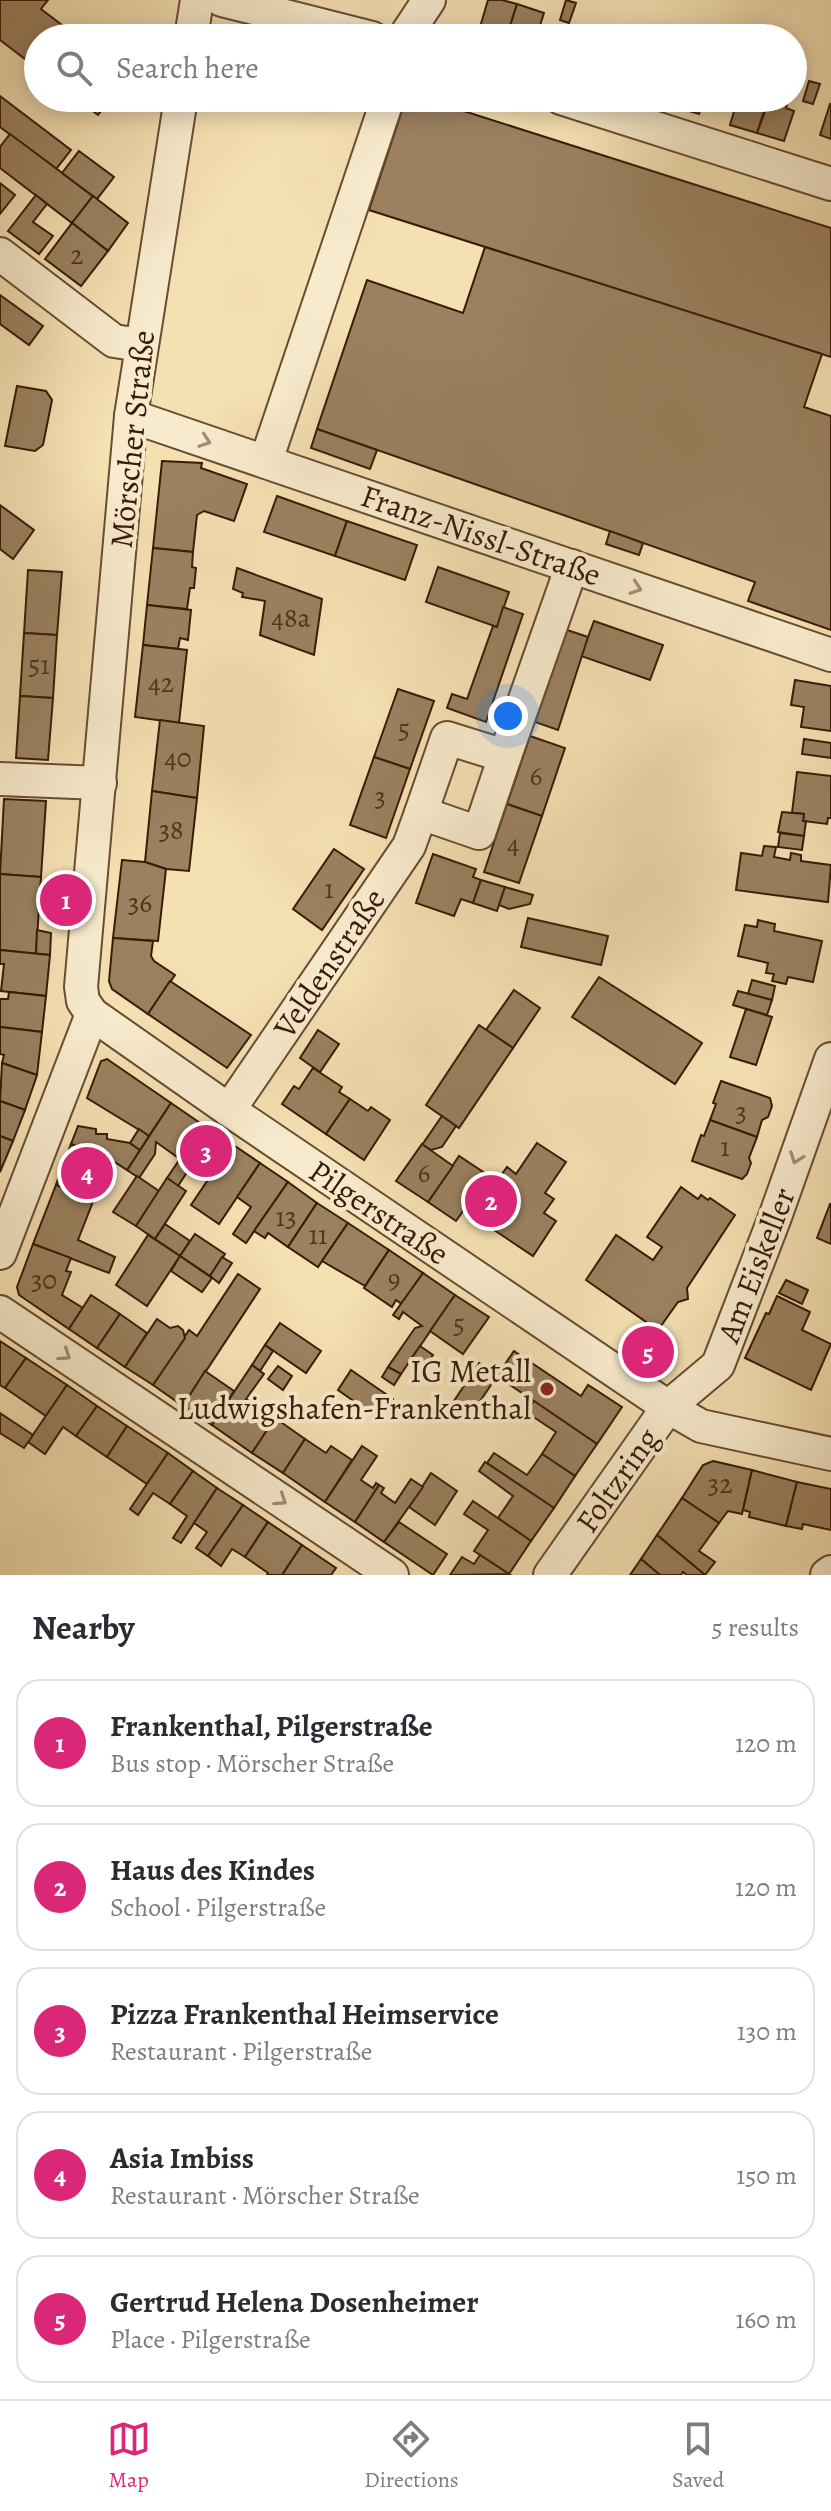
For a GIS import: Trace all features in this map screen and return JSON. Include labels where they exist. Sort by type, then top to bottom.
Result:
[{"type":"street","points":[[193,24],[197,0]]},
{"type":"street","points":[[222,0],[317,24]]},
{"type":"street","points":[[413,24],[429,0]]},
{"type":"street","name":"Mörscher Straße","points":[[92,1014],[83,1001],[81,987],[131,416],[179,112]]},
{"type":"street","points":[[266,461],[383,112]]},
{"type":"street","points":[[605,112],[831,184]]},
{"type":"street","points":[[0,254],[114,341],[141,345]]},
{"type":"street","name":"Franz-Nissl-Straße","points":[[131,416],[831,655]]},
{"type":"street","points":[[421,813],[479,833],[572,566]]},
{"type":"street","name":"Veldenstraße","points":[[229,1110],[409,846],[447,738],[505,756]]},
{"type":"street","points":[[0,779],[100,783]]},
{"type":"street","points":[[0,1253],[92,1014]]},
{"type":"street","name":"Pilgerstraße","points":[[92,1014],[668,1407]]},
{"type":"street","name":"Am Eiskeller","points":[[668,1407],[718,1365],[831,1059]]},
{"type":"street","points":[[0,1312],[392,1575]]},
{"type":"street","name":"Foltzring","points":[[550,1575],[668,1407],[701,1426],[831,1454]]},
{"type":"building","points":[[0,0],[48,0],[41,9],[61,24],[24,24],[24,58],[0,40]]},
{"type":"building","points":[[488,0],[517,4],[511,24],[481,24]]},
{"type":"building","points":[[566,0],[576,3],[569,23],[560,20]]},
{"type":"building","points":[[517,4],[544,13],[540,24],[511,24]]},
{"type":"building","points":[[809,81],[820,84],[813,104],[807,102]]},
{"type":"building","points":[[0,96],[71,150],[56,169],[0,127]]},
{"type":"building","points":[[831,105],[831,139],[820,135]]},
{"type":"building","points":[[401,112],[467,112],[831,228],[831,357],[369,210]]},
{"type":"building","points":[[734,112],[764,112],[757,133],[730,125]]},
{"type":"building","points":[[765,112],[794,112],[784,141],[757,133]]},
{"type":"building","points":[[10,134],[93,196],[72,223],[0,168],[0,147]]},
{"type":"building","points":[[79,151],[114,177],[97,199],[62,173]]},
{"type":"building","points":[[0,183],[15,195],[0,214]]},
{"type":"building","points":[[36,195],[47,204],[33,222],[53,236],[39,254],[8,231]]},
{"type":"building","points":[[93,196],[128,223],[108,251],[72,223]]},
{"type":"building","points":[[72,223],[108,251],[81,286],[45,259]]},
{"type":"building","points":[[485,247],[822,354],[804,407],[831,416],[831,630],[748,601],[755,582],[317,429],[367,280],[463,313]]},
{"type":"building","points":[[0,295],[43,326],[29,345],[0,324]]},
{"type":"building","points":[[17,386],[46,391],[52,400],[43,445],[35,451],[5,446]]},
{"type":"building","points":[[317,429],[377,450],[370,469],[311,448]]},
{"type":"building","points":[[162,461],[202,463],[201,468],[247,484],[234,521],[204,511],[197,515],[193,552],[153,548]]},
{"type":"building","points":[[277,496],[347,521],[335,556],[264,532]]},
{"type":"building","points":[[0,505],[34,530],[13,559],[0,549]]},
{"type":"building","points":[[347,521],[417,545],[405,580],[335,556]]},
{"type":"building","points":[[610,531],[643,543],[639,555],[606,544]]},
{"type":"building","points":[[153,548],[193,552],[192,567],[196,568],[194,588],[190,588],[187,609],[147,605]]},
{"type":"building","points":[[438,567],[509,592],[497,627],[426,602]]},
{"type":"building","points":[[237,568],[322,599],[314,655],[260,635],[265,601],[242,597],[243,593],[233,589]]},
{"type":"building","points":[[28,570],[62,572],[57,635],[24,633]]},
{"type":"building","points":[[147,605],[191,610],[188,640],[180,638],[178,649],[143,645]]},
{"type":"building","points":[[503,607],[523,614],[486,722],[447,708],[452,694],[467,699]]},
{"type":"building","points":[[594,621],[663,645],[650,680],[581,656]]},
{"type":"building","points":[[567,630],[588,637],[558,730],[535,722]]},
{"type":"building","points":[[24,633],[57,635],[53,698],[20,696]]},
{"type":"building","points":[[143,645],[187,650],[179,723],[135,717]]},
{"type":"building","points":[[795,680],[831,686],[831,731],[801,727],[804,707],[791,705]]},
{"type":"building","points":[[398,689],[434,701],[410,769],[374,757]]},
{"type":"building","points":[[20,696],[53,698],[48,760],[16,758]]},
{"type":"building","points":[[160,720],[204,726],[197,798],[152,791]]},
{"type":"building","points":[[530,736],[565,748],[542,816],[507,804]]},
{"type":"building","points":[[804,739],[831,743],[831,758],[802,754]]},
{"type":"building","points":[[374,757],[410,769],[386,838],[350,825]]},
{"type":"building","points":[[797,772],[831,776],[831,818],[828,818],[827,824],[803,821],[804,814],[792,813]]},
{"type":"building","points":[[152,791],[197,798],[189,871],[166,869],[145,862]]},
{"type":"building","points":[[4,799],[46,801],[41,877],[0,874]]},
{"type":"building","points":[[507,804],[542,816],[519,883],[484,872]]},
{"type":"building","points":[[782,812],[804,814],[804,836],[778,832]]},
{"type":"building","points":[[780,833],[804,836],[802,850],[778,847]]},
{"type":"building","points":[[764,846],[776,847],[774,857],[790,860],[791,853],[801,855],[801,861],[831,865],[828,902],[736,890],[741,853],[762,856]]},
{"type":"building","points":[[334,849],[364,869],[322,930],[293,909]]},
{"type":"building","points":[[433,854],[476,869],[473,877],[481,880],[473,903],[461,899],[454,916],[416,903]]},
{"type":"building","points":[[122,860],[145,862],[166,869],[158,941],[113,938]]},
{"type":"building","points":[[0,874],[41,877],[36,954],[0,950]]},
{"type":"building","points":[[481,880],[505,887],[497,911],[473,903]]},
{"type":"building","points":[[505,887],[533,895],[530,904],[509,909],[499,905]]},
{"type":"building","points":[[528,918],[608,936],[601,965],[521,947]]},
{"type":"building","points":[[758,920],[775,924],[774,931],[822,941],[813,982],[788,977],[786,984],[772,981],[774,974],[766,973],[768,963],[738,956],[745,925],[757,927]]},
{"type":"building","points":[[37,930],[51,933],[50,955],[36,954]]},
{"type":"building","points":[[113,938],[153,941],[151,956],[154,961],[175,975],[148,1014],[112,989],[109,981]]},
{"type":"building","points":[[0,950],[50,955],[46,996],[1,991],[4,964],[0,964]]},
{"type":"building","points":[[599,977],[702,1043],[675,1084],[572,1017]]},
{"type":"building","points":[[752,980],[775,986],[772,1000],[748,994]]},
{"type":"building","points":[[170,981],[251,1035],[227,1068],[148,1014]]},
{"type":"building","points":[[514,990],[540,1008],[513,1048],[486,1030]]},
{"type":"building","points":[[738,991],[772,1000],[767,1015],[733,1005]]},
{"type":"building","points":[[9,992],[46,996],[42,1032],[0,1027],[0,999],[8,999]]},
{"type":"building","points":[[746,1009],[772,1017],[756,1065],[730,1057]]},
{"type":"building","points":[[479,1025],[513,1048],[459,1128],[426,1105]]},
{"type":"building","points":[[0,1027],[42,1032],[37,1075],[2,1063],[4,1055],[0,1054]]},
{"type":"building","points":[[318,1030],[339,1044],[320,1072],[300,1058]]},
{"type":"building","points":[[107,1059],[171,1103],[149,1136],[87,1098],[101,1061]]},
{"type":"building","points":[[2,1063],[37,1075],[25,1110],[0,1101]]},
{"type":"building","points":[[313,1068],[342,1087],[339,1092],[350,1099],[326,1134],[282,1104],[294,1086],[299,1089]]},
{"type":"building","points":[[721,1081],[770,1098],[772,1106],[768,1117],[762,1120],[757,1137],[710,1120]]},
{"type":"building","points":[[350,1099],[368,1111],[371,1107],[390,1120],[364,1160],[326,1134]]},
{"type":"building","points":[[0,1101],[25,1110],[13,1141],[0,1136]]},
{"type":"building","points":[[171,1103],[203,1125],[180,1159],[156,1142],[155,1154],[139,1178],[127,1170]]},
{"type":"building","points":[[442,1116],[456,1126],[442,1147],[431,1150],[422,1145]]},
{"type":"building","points":[[710,1120],[757,1137],[749,1158],[751,1163],[742,1179],[692,1161]]},
{"type":"building","points":[[203,1125],[232,1144],[209,1178],[191,1166],[178,1186],[167,1178]]},
{"type":"building","points":[[78,1126],[96,1129],[96,1134],[107,1134],[107,1139],[130,1143],[140,1150],[127,1170],[110,1159],[71,1144]]},
{"type":"building","points":[[139,1129],[149,1136],[140,1150],[130,1143]]},
{"type":"building","points":[[0,1136],[13,1141],[0,1172]]},
{"type":"building","points":[[537,1143],[566,1162],[545,1193],[554,1199],[544,1213],[556,1221],[533,1256],[464,1210],[456,1221],[428,1202],[459,1156],[497,1181],[507,1167],[516,1174]]},
{"type":"building","points":[[71,1144],[110,1159],[106,1171],[111,1173],[106,1186],[101,1184],[95,1200],[56,1185]]},
{"type":"building","points":[[232,1144],[260,1163],[219,1224],[191,1205]]},
{"type":"building","points":[[422,1144],[453,1166],[428,1202],[396,1181]]},
{"type":"building","points":[[260,1163],[288,1182],[246,1243],[233,1234],[251,1207],[237,1197]]},
{"type":"building","points":[[137,1176],[159,1191],[136,1226],[113,1212]]},
{"type":"building","points":[[167,1178],[186,1191],[155,1239],[136,1226]]},
{"type":"building","points":[[288,1182],[317,1203],[288,1247],[268,1233],[265,1238],[254,1231]]},
{"type":"building","points":[[56,1185],[94,1199],[78,1240],[115,1257],[109,1273],[33,1244]]},
{"type":"building","points":[[681,1187],[698,1199],[701,1195],[708,1200],[710,1198],[735,1215],[687,1288],[688,1299],[678,1302],[653,1337],[641,1328],[646,1322],[586,1280],[616,1235],[653,1260],[662,1247],[647,1237]]},
{"type":"building","points":[[317,1203],[348,1223],[318,1267],[288,1247]]},
{"type":"building","points":[[831,1204],[831,1244],[817,1238]]},
{"type":"building","points":[[348,1223],[389,1250],[365,1286],[322,1261]]},
{"type":"building","points":[[165,1224],[190,1241],[180,1256],[155,1239]]},
{"type":"building","points":[[195,1234],[225,1254],[210,1276],[180,1256]]},
{"type":"building","points":[[148,1235],[180,1256],[147,1306],[116,1285]]},
{"type":"building","points":[[33,1244],[71,1258],[66,1271],[71,1272],[62,1295],[83,1308],[69,1329],[19,1295],[17,1287]]},
{"type":"building","points":[[389,1250],[423,1273],[402,1304],[396,1300],[392,1307],[364,1288]]},
{"type":"building","points":[[180,1256],[212,1278],[202,1292],[171,1271]]},
{"type":"building","points":[[222,1257],[232,1263],[219,1283],[210,1276]]},
{"type":"building","points":[[423,1273],[455,1295],[401,1374],[388,1367],[415,1328],[422,1326],[403,1312],[399,1319],[393,1315]]},
{"type":"building","points":[[238,1274],[260,1289],[183,1406],[153,1385],[189,1330],[197,1336]]},
{"type":"building","points":[[786,1280],[808,1290],[802,1304],[779,1293]]},
{"type":"building","points":[[91,1295],[120,1314],[97,1348],[69,1329]]},
{"type":"building","points":[[455,1295],[489,1317],[463,1354],[430,1331]]},
{"type":"building","points":[[777,1296],[810,1312],[802,1330],[831,1344],[811,1390],[745,1358]]},
{"type":"building","points":[[120,1314],[147,1333],[125,1367],[97,1348]]},
{"type":"building","points":[[157,1319],[170,1328],[178,1326],[185,1338],[153,1385],[125,1367]]},
{"type":"building","points":[[280,1323],[321,1351],[306,1373],[265,1345]]},
{"type":"building","points":[[0,1341],[26,1358],[5,1388],[0,1385]]},
{"type":"building","points":[[265,1345],[273,1351],[260,1371],[252,1365]]},
{"type":"building","points":[[420,1346],[433,1355],[424,1368],[411,1359]]},
{"type":"building","points":[[514,1351],[581,1396],[588,1385],[622,1407],[597,1444],[497,1376]]},
{"type":"building","points":[[26,1358],[67,1385],[46,1416],[5,1388]]},
{"type":"building","points":[[479,1363],[497,1376],[470,1416],[452,1404]]},
{"type":"building","points":[[252,1365],[264,1374],[246,1399],[275,1418],[252,1453],[212,1425]]},
{"type":"building","points":[[278,1366],[292,1376],[283,1390],[268,1379]]},
{"type":"building","points":[[388,1367],[401,1374],[394,1385],[382,1377]]},
{"type":"building","points":[[351,1370],[393,1399],[379,1419],[338,1390]]},
{"type":"building","points":[[205,1371],[234,1391],[212,1425],[183,1406]]},
{"type":"building","points":[[67,1385],[97,1406],[76,1436],[63,1427],[45,1454],[28,1442]]},
{"type":"building","points":[[534,1401],[597,1444],[575,1476],[542,1454],[556,1432],[526,1412]]},
{"type":"building","points":[[97,1406],[127,1426],[107,1457],[76,1436]]},
{"type":"building","points":[[0,1413],[33,1435],[24,1448],[0,1433]]},
{"type":"building","points":[[275,1418],[305,1439],[283,1473],[252,1453]]},
{"type":"building","points":[[127,1426],[168,1453],[147,1484],[107,1457]]},
{"type":"building","points":[[305,1439],[326,1453],[331,1446],[352,1460],[325,1502],[283,1473]]},
{"type":"building","points":[[362,1446],[377,1456],[361,1480],[373,1488],[376,1483],[379,1485],[355,1522],[325,1502]]},
{"type":"building","points":[[168,1453],[193,1471],[170,1504],[153,1493],[138,1515],[130,1509]]},
{"type":"building","points":[[494,1453],[527,1475],[542,1454],[575,1476],[554,1508],[487,1463]]},
{"type":"building","points":[[713,1461],[752,1470],[742,1514],[728,1511],[719,1523],[682,1498],[703,1465]]},
{"type":"building","points":[[485,1462],[554,1508],[531,1541],[498,1518],[513,1496],[479,1471]]},
{"type":"building","points":[[752,1470],[797,1482],[786,1526],[749,1517],[750,1512],[743,1510]]},
{"type":"building","points":[[193,1471],[217,1488],[181,1543],[173,1538],[187,1516],[170,1504]]},
{"type":"building","points":[[431,1473],[457,1491],[435,1525],[409,1507]]},
{"type":"building","points":[[411,1479],[423,1487],[384,1542],[355,1522],[379,1485],[384,1488],[381,1493],[395,1503]]},
{"type":"building","points":[[797,1482],[831,1489],[831,1530],[803,1524],[802,1529],[786,1526]]},
{"type":"building","points":[[217,1488],[243,1505],[208,1556],[196,1548],[207,1532],[194,1523]]},
{"type":"building","points":[[682,1498],[719,1523],[699,1551],[715,1562],[705,1575],[657,1535]]},
{"type":"building","points":[[473,1501],[531,1541],[509,1574],[474,1551],[488,1530],[464,1514]]},
{"type":"building","points":[[243,1505],[268,1522],[245,1557],[232,1549],[221,1566],[208,1556]]},
{"type":"building","points":[[268,1522],[302,1545],[282,1575],[267,1575],[245,1557]]},
{"type":"building","points":[[399,1522],[447,1554],[433,1575],[384,1542]]},
{"type":"building","points":[[657,1535],[705,1575],[687,1575],[683,1572],[681,1575],[660,1575],[641,1559]]},
{"type":"building","points":[[302,1545],[336,1568],[331,1575],[282,1575]]},
{"type":"building","points":[[480,1555],[509,1574],[450,1575],[462,1557],[474,1564]]},
{"type":"building","points":[[641,1559],[660,1575],[630,1575]]},
{"type":"place","name":"Frankenthal, Pilgerstraße","points":[[66,900]]},
{"type":"place","name":"Pizza Frankenthal Heimservice","points":[[206,1151]]},
{"type":"place","name":"Asia Imbiss","points":[[87,1173]]},
{"type":"place","name":"Haus des Kindes","points":[[491,1201]]},
{"type":"place","name":"Gertrud Helena Dosenheimer","points":[[648,1352]]},
{"type":"place","name":"IG Metall Ludwigshafen-Frankenthal","points":[[547,1389]]}]
